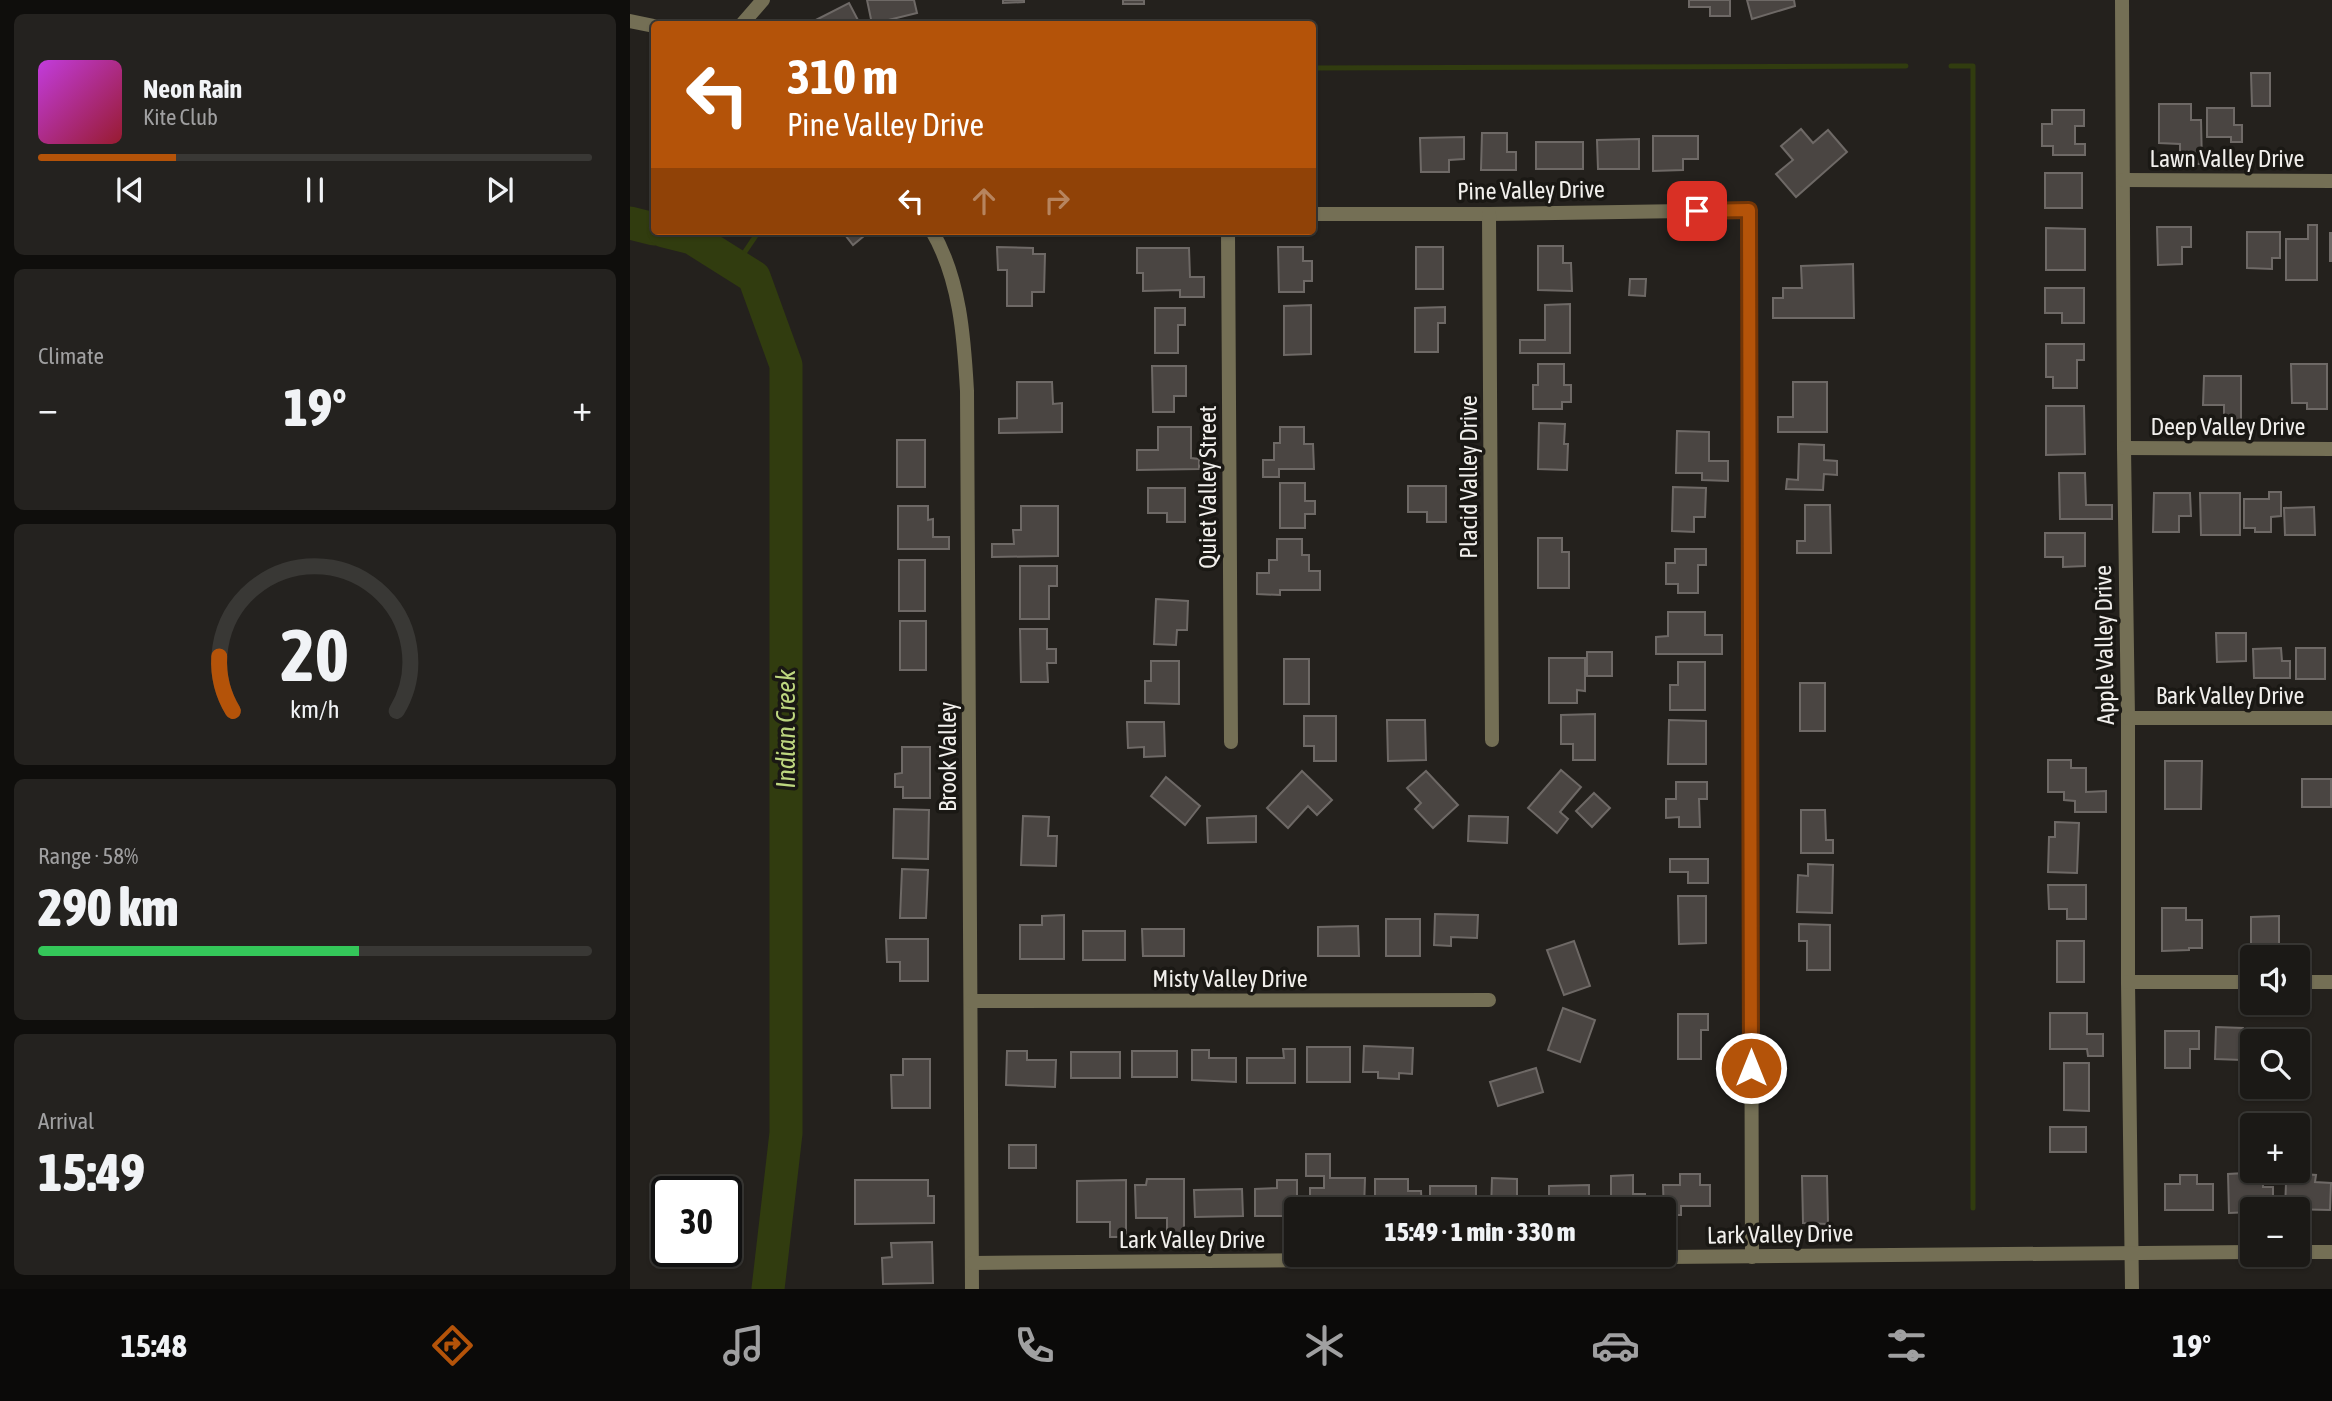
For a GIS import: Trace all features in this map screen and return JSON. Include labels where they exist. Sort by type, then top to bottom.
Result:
[{"type":"street","points":[[745,21],[763,0]]},
{"type":"street","name":"Apple Valley Drive","points":[[2122,0],[2128,718],[2127,982],[2132,1289]]},
{"type":"street","points":[[630,21],[651,25]]},
{"type":"street","name":"Lawn Valley Drive","points":[[2123,180],[2332,181]]},
{"type":"street","name":"Pine Valley Drive","points":[[1316,214],[1749,210],[1752,1257]]},
{"type":"street","name":"Placid Valley Drive","points":[[1489,214],[1492,740]]},
{"type":"street","name":"Brook Valley","points":[[939,235],[954,285],[965,353],[967,391],[972,1289]]},
{"type":"street","name":"Quiet Valley Street","points":[[1228,235],[1231,742]]},
{"type":"street","name":"Deep Valley Drive","points":[[2124,448],[2332,449]]},
{"type":"street","name":"Bark Valley Drive","points":[[2128,718],[2332,718]]},
{"type":"street","points":[[2127,982],[2240,982]]},
{"type":"street","points":[[2310,982],[2332,982]]},
{"type":"street","name":"Misty Valley Drive","points":[[971,1001],[1489,1000]]},
{"type":"street","name":"Lark Valley Drive","points":[[972,1263],[2240,1252]]},
{"type":"street","points":[[2310,1252],[2332,1252]]},
{"type":"building","points":[[867,0],[914,0],[917,13],[884,21],[871,21]]},
{"type":"building","points":[[1003,0],[1024,0],[1024,2],[1003,3]]},
{"type":"building","points":[[1123,0],[1144,0],[1144,4],[1123,4]]},
{"type":"building","points":[[1689,0],[1730,0],[1730,16],[1710,16],[1710,7],[1689,7]]},
{"type":"building","points":[[1747,0],[1794,0],[1795,6],[1752,19]]},
{"type":"building","points":[[849,3],[858,21],[814,21]]},
{"type":"building","points":[[2251,73],[2270,73],[2270,106],[2252,106]]},
{"type":"building","points":[[2159,104],[2191,104],[2191,120],[2201,120],[2202,164],[2180,164],[2180,144],[2159,143]]},
{"type":"building","points":[[2207,108],[2234,108],[2234,125],[2242,125],[2242,142],[2231,142],[2231,137],[2207,137]]},
{"type":"building","points":[[2052,110],[2084,110],[2084,126],[2075,126],[2075,144],[2085,144],[2085,155],[2053,155],[2053,146],[2042,146],[2042,124],[2052,124]]},
{"type":"building","points":[[1801,129],[1813,143],[1828,130],[1847,152],[1796,197],[1776,174],[1793,160],[1781,146]]},
{"type":"building","points":[[1482,133],[1507,133],[1507,152],[1516,152],[1516,170],[1481,170]]},
{"type":"building","points":[[1653,136],[1698,136],[1698,159],[1683,159],[1683,170],[1653,171]]},
{"type":"building","points":[[1464,137],[1464,159],[1449,160],[1449,172],[1421,172],[1420,138]]},
{"type":"building","points":[[1639,139],[1639,169],[1598,169],[1597,140]]},
{"type":"building","points":[[1536,142],[1583,142],[1583,169],[1536,169]]},
{"type":"building","points":[[2045,173],[2082,173],[2082,208],[2045,208]]},
{"type":"building","points":[[2308,225],[2317,225],[2317,280],[2286,280],[2286,239],[2308,239]]},
{"type":"building","points":[[2157,227],[2191,227],[2191,247],[2182,247],[2182,264],[2158,265]]},
{"type":"building","points":[[2046,228],[2085,229],[2085,270],[2046,270]]},
{"type":"building","points":[[2247,232],[2280,232],[2280,258],[2272,258],[2272,269],[2247,268]]},
{"type":"building","points":[[2332,233],[2332,261],[2330,261]]},
{"type":"building","points":[[845,235],[865,235],[853,245]]},
{"type":"building","points":[[1538,246],[1563,246],[1563,263],[1571,263],[1572,291],[1538,290]]},
{"type":"building","points":[[997,247],[1033,248],[1033,254],[1045,254],[1044,292],[1032,292],[1032,306],[1007,306],[1007,270],[998,270]]},
{"type":"building","points":[[1278,247],[1303,247],[1303,261],[1312,261],[1312,281],[1304,281],[1304,292],[1279,292]]},
{"type":"building","points":[[1416,247],[1443,247],[1443,289],[1416,289]]},
{"type":"building","points":[[1137,248],[1189,248],[1190,277],[1204,277],[1204,297],[1180,297],[1180,290],[1143,291],[1143,273],[1137,273]]},
{"type":"building","points":[[1853,264],[1854,318],[1773,318],[1773,298],[1783,298],[1783,288],[1802,288],[1801,266]]},
{"type":"building","points":[[1630,279],[1646,279],[1645,296],[1629,295]]},
{"type":"building","points":[[2045,288],[2084,288],[2084,323],[2062,323],[2062,313],[2045,313]]},
{"type":"building","points":[[1570,304],[1570,353],[1520,353],[1520,340],[1545,340],[1545,305]]},
{"type":"building","points":[[1311,305],[1311,354],[1284,355],[1284,306]]},
{"type":"building","points":[[1445,307],[1445,323],[1438,323],[1438,352],[1415,352],[1415,308]]},
{"type":"building","points":[[1155,308],[1185,308],[1185,325],[1178,325],[1178,353],[1155,353]]},
{"type":"building","points":[[2046,344],[2084,344],[2084,360],[2077,360],[2077,388],[2053,388],[2053,377],[2046,377]]},
{"type":"building","points":[[1538,364],[1564,364],[1564,385],[1571,385],[1571,402],[1562,402],[1562,409],[1533,409],[1533,385],[1538,385]]},
{"type":"building","points":[[2291,364],[2327,364],[2327,409],[2307,409],[2307,403],[2292,403]]},
{"type":"building","points":[[1152,366],[1186,366],[1186,396],[1174,396],[1174,412],[1153,412]]},
{"type":"building","points":[[2204,376],[2241,376],[2241,426],[2224,426],[2224,405],[2203,405]]},
{"type":"building","points":[[1017,382],[1052,382],[1053,404],[1062,403],[1062,432],[999,433],[999,419],[1017,418]]},
{"type":"building","points":[[1793,382],[1827,382],[1827,432],[1778,432],[1778,417],[1793,417]]},
{"type":"building","points":[[2046,406],[2084,406],[2085,454],[2046,455]]},
{"type":"building","points":[[1539,423],[1565,424],[1564,444],[1568,444],[1567,470],[1538,469]]},
{"type":"building","points":[[1158,427],[1191,427],[1191,458],[1199,459],[1199,469],[1137,470],[1137,450],[1158,450]]},
{"type":"building","points":[[1280,427],[1304,427],[1304,444],[1313,444],[1314,469],[1279,469],[1279,477],[1263,477],[1263,460],[1274,460],[1274,443],[1280,443]]},
{"type":"building","points":[[1677,431],[1709,432],[1709,461],[1728,461],[1728,481],[1702,480],[1702,473],[1676,473]]},
{"type":"building","points":[[897,440],[925,440],[925,487],[897,487]]},
{"type":"building","points":[[1799,444],[1824,445],[1824,460],[1837,461],[1837,475],[1824,474],[1823,490],[1786,489],[1787,479],[1798,480]]},
{"type":"building","points":[[2059,473],[2085,473],[2086,505],[2112,505],[2112,519],[2060,519]]},
{"type":"building","points":[[1280,483],[1305,483],[1305,501],[1315,501],[1315,514],[1305,514],[1305,528],[1280,528]]},
{"type":"building","points":[[1408,486],[1446,486],[1446,522],[1427,522],[1427,512],[1408,512]]},
{"type":"building","points":[[1673,487],[1706,488],[1705,517],[1694,517],[1694,532],[1672,531]]},
{"type":"building","points":[[1148,488],[1185,488],[1185,522],[1167,522],[1167,513],[1148,513]]},
{"type":"building","points":[[2269,492],[2281,492],[2281,516],[2271,517],[2271,532],[2255,532],[2255,528],[2244,528],[2244,499],[2269,499]]},
{"type":"building","points":[[2154,493],[2190,493],[2191,516],[2179,516],[2179,532],[2153,532]]},
{"type":"building","points":[[2200,493],[2240,493],[2240,535],[2201,535]]},
{"type":"building","points":[[1805,505],[1830,505],[1831,553],[1797,553],[1797,541],[1805,541]]},
{"type":"building","points":[[898,506],[928,506],[928,520],[933,519],[933,537],[949,537],[949,549],[898,549]]},
{"type":"building","points":[[1021,506],[1058,506],[1058,556],[992,557],[992,544],[1014,544],[1013,530],[1021,530]]},
{"type":"building","points":[[2314,507],[2315,535],[2285,535],[2284,508]]},
{"type":"building","points":[[2045,533],[2085,533],[2085,566],[2063,567],[2063,557],[2045,557]]},
{"type":"building","points":[[1538,538],[1562,538],[1562,552],[1569,552],[1569,588],[1538,588]]},
{"type":"building","points":[[1277,539],[1302,539],[1302,555],[1309,555],[1309,571],[1320,571],[1320,590],[1280,590],[1280,595],[1257,594],[1257,573],[1269,573],[1269,560],[1277,560]]},
{"type":"building","points":[[1675,549],[1706,549],[1706,565],[1698,565],[1698,593],[1678,593],[1678,584],[1666,584],[1666,563],[1675,563]]},
{"type":"building","points":[[899,560],[925,560],[925,611],[899,611]]},
{"type":"building","points":[[1020,566],[1057,566],[1057,586],[1049,586],[1049,619],[1020,619]]},
{"type":"building","points":[[1156,599],[1188,601],[1187,630],[1177,630],[1176,645],[1154,644]]},
{"type":"building","points":[[1668,612],[1705,612],[1705,635],[1722,635],[1722,654],[1656,654],[1656,637],[1668,636]]},
{"type":"building","points":[[900,621],[926,621],[926,670],[900,670]]},
{"type":"building","points":[[1020,629],[1047,629],[1047,649],[1056,649],[1056,663],[1047,663],[1048,682],[1021,682]]},
{"type":"building","points":[[2216,633],[2246,633],[2246,661],[2217,662]]},
{"type":"building","points":[[2281,648],[2282,661],[2290,661],[2290,678],[2254,678],[2253,649]]},
{"type":"building","points":[[2296,648],[2325,648],[2325,679],[2296,679]]},
{"type":"building","points":[[1587,652],[1612,652],[1612,676],[1587,676]]},
{"type":"building","points":[[1549,658],[1585,658],[1585,691],[1577,690],[1577,703],[1549,703]]},
{"type":"building","points":[[1284,659],[1309,659],[1309,704],[1284,704]]},
{"type":"building","points":[[1151,661],[1179,661],[1179,704],[1145,703],[1145,681],[1151,681]]},
{"type":"building","points":[[1678,662],[1705,662],[1705,710],[1670,710],[1670,685],[1678,685]]},
{"type":"building","points":[[1800,683],[1825,683],[1825,731],[1800,731]]},
{"type":"building","points":[[1595,714],[1595,760],[1573,760],[1573,744],[1561,744],[1561,715]]},
{"type":"building","points":[[1304,716],[1336,716],[1336,761],[1314,761],[1314,746],[1304,746]]},
{"type":"building","points":[[1387,720],[1425,720],[1426,760],[1388,761]]},
{"type":"building","points":[[1669,720],[1706,721],[1706,764],[1668,764]]},
{"type":"building","points":[[1127,722],[1164,722],[1165,756],[1144,757],[1144,747],[1128,748]]},
{"type":"building","points":[[902,747],[930,747],[930,798],[903,798],[903,787],[895,787],[895,774],[902,773]]},
{"type":"building","points":[[2048,760],[2071,760],[2071,768],[2086,768],[2086,792],[2106,791],[2106,812],[2075,812],[2075,801],[2064,800],[2064,792],[2048,792]]},
{"type":"building","points":[[2165,761],[2202,761],[2201,809],[2165,809]]},
{"type":"building","points":[[1561,770],[1581,787],[1560,812],[1568,819],[1557,833],[1528,808]]},
{"type":"building","points":[[1302,771],[1332,800],[1317,815],[1308,806],[1288,828],[1267,808]]},
{"type":"building","points":[[1426,771],[1458,805],[1433,828],[1415,809],[1421,803],[1407,788]]},
{"type":"building","points":[[1166,777],[1200,806],[1185,825],[1151,796]]},
{"type":"building","points":[[2302,779],[2331,779],[2331,807],[2302,807]]},
{"type":"building","points":[[1676,782],[1707,782],[1707,799],[1699,799],[1700,827],[1679,827],[1679,817],[1666,818],[1666,799],[1676,799]]},
{"type":"building","points":[[1594,793],[1610,808],[1592,827],[1576,811]]},
{"type":"building","points":[[894,809],[929,810],[928,859],[893,858]]},
{"type":"building","points":[[1801,810],[1825,810],[1826,840],[1833,840],[1833,853],[1801,853]]},
{"type":"building","points":[[1023,816],[1049,817],[1048,836],[1057,836],[1056,866],[1021,865]]},
{"type":"building","points":[[1256,816],[1256,842],[1208,843],[1207,818]]},
{"type":"building","points":[[1469,816],[1508,817],[1507,843],[1468,841]]},
{"type":"building","points":[[2055,822],[2079,823],[2077,873],[2048,872],[2049,837],[2055,837]]},
{"type":"building","points":[[1670,859],[1708,859],[1708,883],[1688,883],[1688,872],[1670,872]]},
{"type":"building","points":[[1808,864],[1833,865],[1832,913],[1797,912],[1798,875],[1808,876]]},
{"type":"building","points":[[902,869],[928,870],[926,918],[900,918]]},
{"type":"building","points":[[2048,885],[2086,885],[2086,919],[2067,919],[2067,909],[2049,909]]},
{"type":"building","points":[[1678,896],[1706,896],[1706,943],[1679,944]]},
{"type":"building","points":[[2162,908],[2186,908],[2186,920],[2202,920],[2202,948],[2162,951]]},
{"type":"building","points":[[1435,914],[1478,915],[1477,938],[1451,937],[1451,946],[1434,945]]},
{"type":"building","points":[[1064,915],[1064,959],[1020,959],[1020,925],[1042,925],[1042,916]]},
{"type":"building","points":[[2279,916],[2279,945],[2251,945],[2251,917]]},
{"type":"building","points":[[1386,919],[1420,919],[1420,956],[1386,956]]},
{"type":"building","points":[[1799,924],[1830,925],[1830,970],[1807,970],[1807,941],[1799,941]]},
{"type":"building","points":[[1358,926],[1359,956],[1318,956],[1318,927]]},
{"type":"building","points":[[1142,929],[1184,929],[1184,956],[1143,956]]},
{"type":"building","points":[[1083,931],[1125,931],[1125,960],[1083,960]]},
{"type":"building","points":[[886,939],[928,939],[928,981],[900,981],[900,962],[887,962]]},
{"type":"building","points":[[1574,941],[1590,986],[1564,995],[1547,950]]},
{"type":"building","points":[[2057,941],[2084,941],[2084,982],[2057,982]]},
{"type":"building","points":[[1563,1008],[1595,1020],[1580,1062],[1548,1050]]},
{"type":"building","points":[[2050,1013],[2087,1013],[2087,1034],[2103,1034],[2103,1056],[2088,1056],[2087,1049],[2050,1049]]},
{"type":"building","points":[[1678,1014],[1708,1014],[1708,1030],[1701,1030],[1701,1059],[1678,1059]]},
{"type":"building","points":[[2216,1027],[2243,1028],[2240,1029],[2240,1060],[2215,1059]]},
{"type":"building","points":[[2165,1031],[2199,1031],[2199,1049],[2190,1049],[2190,1068],[2165,1068]]},
{"type":"building","points":[[1364,1046],[1413,1048],[1412,1074],[1399,1073],[1399,1079],[1378,1078],[1378,1072],[1363,1072]]},
{"type":"building","points":[[1307,1047],[1350,1047],[1350,1082],[1307,1082]]},
{"type":"building","points":[[1283,1049],[1295,1049],[1295,1083],[1247,1083],[1247,1058],[1284,1058]]},
{"type":"building","points":[[1192,1050],[1209,1050],[1209,1058],[1236,1058],[1236,1082],[1192,1080]]},
{"type":"building","points":[[1007,1051],[1027,1051],[1027,1060],[1056,1060],[1055,1087],[1006,1085]]},
{"type":"building","points":[[1132,1051],[1177,1051],[1177,1077],[1132,1077]]},
{"type":"building","points":[[1071,1052],[1120,1052],[1120,1078],[1071,1078]]},
{"type":"building","points":[[903,1059],[930,1059],[930,1108],[892,1108],[891,1075],[903,1075]]},
{"type":"building","points":[[2064,1063],[2089,1063],[2089,1111],[2064,1110]]},
{"type":"building","points":[[1536,1068],[1543,1092],[1498,1106],[1490,1082]]},
{"type":"building","points":[[2050,1127],[2086,1127],[2086,1152],[2050,1152]]},
{"type":"building","points":[[1009,1145],[1036,1145],[1036,1168],[1009,1168]]},
{"type":"building","points":[[1306,1154],[1330,1154],[1330,1178],[1365,1178],[1364,1197],[1310,1197],[1310,1188],[1324,1188],[1324,1176],[1306,1176]]},
{"type":"building","points":[[2240,1173],[2240,1183],[2263,1183],[2263,1187],[2273,1187],[2273,1197],[2240,1197],[2240,1213],[2229,1213],[2228,1174]]},
{"type":"building","points":[[1680,1174],[1700,1174],[1700,1185],[1710,1185],[1710,1206],[1681,1206],[1681,1215],[1676,1215],[1676,1197],[1663,1197],[1663,1185],[1680,1185]]},
{"type":"building","points":[[1633,1175],[1633,1194],[1645,1194],[1645,1197],[1611,1197],[1611,1176]]},
{"type":"building","points":[[2180,1175],[2197,1175],[2197,1184],[2213,1184],[2213,1210],[2165,1210],[2165,1184],[2180,1184]]},
{"type":"building","points":[[2310,1175],[2316,1175],[2315,1182],[2331,1183],[2330,1210],[2310,1210],[2310,1197],[2285,1197],[2286,1183],[2310,1183]]},
{"type":"building","points":[[1802,1176],[1827,1176],[1828,1224],[1803,1223]]},
{"type":"building","points":[[1492,1178],[1517,1179],[1517,1197],[1491,1197]]},
{"type":"building","points":[[1147,1179],[1184,1179],[1184,1233],[1167,1234],[1167,1218],[1136,1218],[1135,1185],[1146,1185]]},
{"type":"building","points":[[1375,1179],[1408,1179],[1408,1191],[1421,1191],[1421,1197],[1375,1197]]},
{"type":"building","points":[[855,1180],[928,1180],[928,1196],[934,1196],[934,1223],[855,1224]]},
{"type":"building","points":[[1126,1180],[1126,1237],[1110,1237],[1110,1222],[1077,1222],[1077,1181]]},
{"type":"building","points":[[1277,1180],[1297,1180],[1297,1197],[1284,1197],[1284,1216],[1255,1216],[1255,1189],[1277,1188]]},
{"type":"building","points":[[1589,1185],[1589,1197],[1549,1197],[1549,1186]]},
{"type":"building","points":[[1430,1186],[1476,1186],[1476,1197],[1430,1197]]},
{"type":"building","points":[[1242,1189],[1243,1216],[1195,1217],[1194,1190]]},
{"type":"building","points":[[932,1242],[933,1283],[883,1284],[882,1258],[892,1257],[891,1243]]},
{"type":"waterway","points":[[1316,68],[1906,66]]},
{"type":"waterway","points":[[1951,66],[1973,66],[1973,1208]]},
{"type":"waterway","name":"Indian Creek","points":[[630,223],[651,228]]},
{"type":"waterway","name":"Indian Creek","points":[[680,235],[692,238],[754,277],[786,365],[786,1133],[768,1289]]},
{"type":"waterway","points":[[736,265],[756,235]]},
{"type":"route","points":[[1697,211],[1749,210],[1751,1068]]}]
